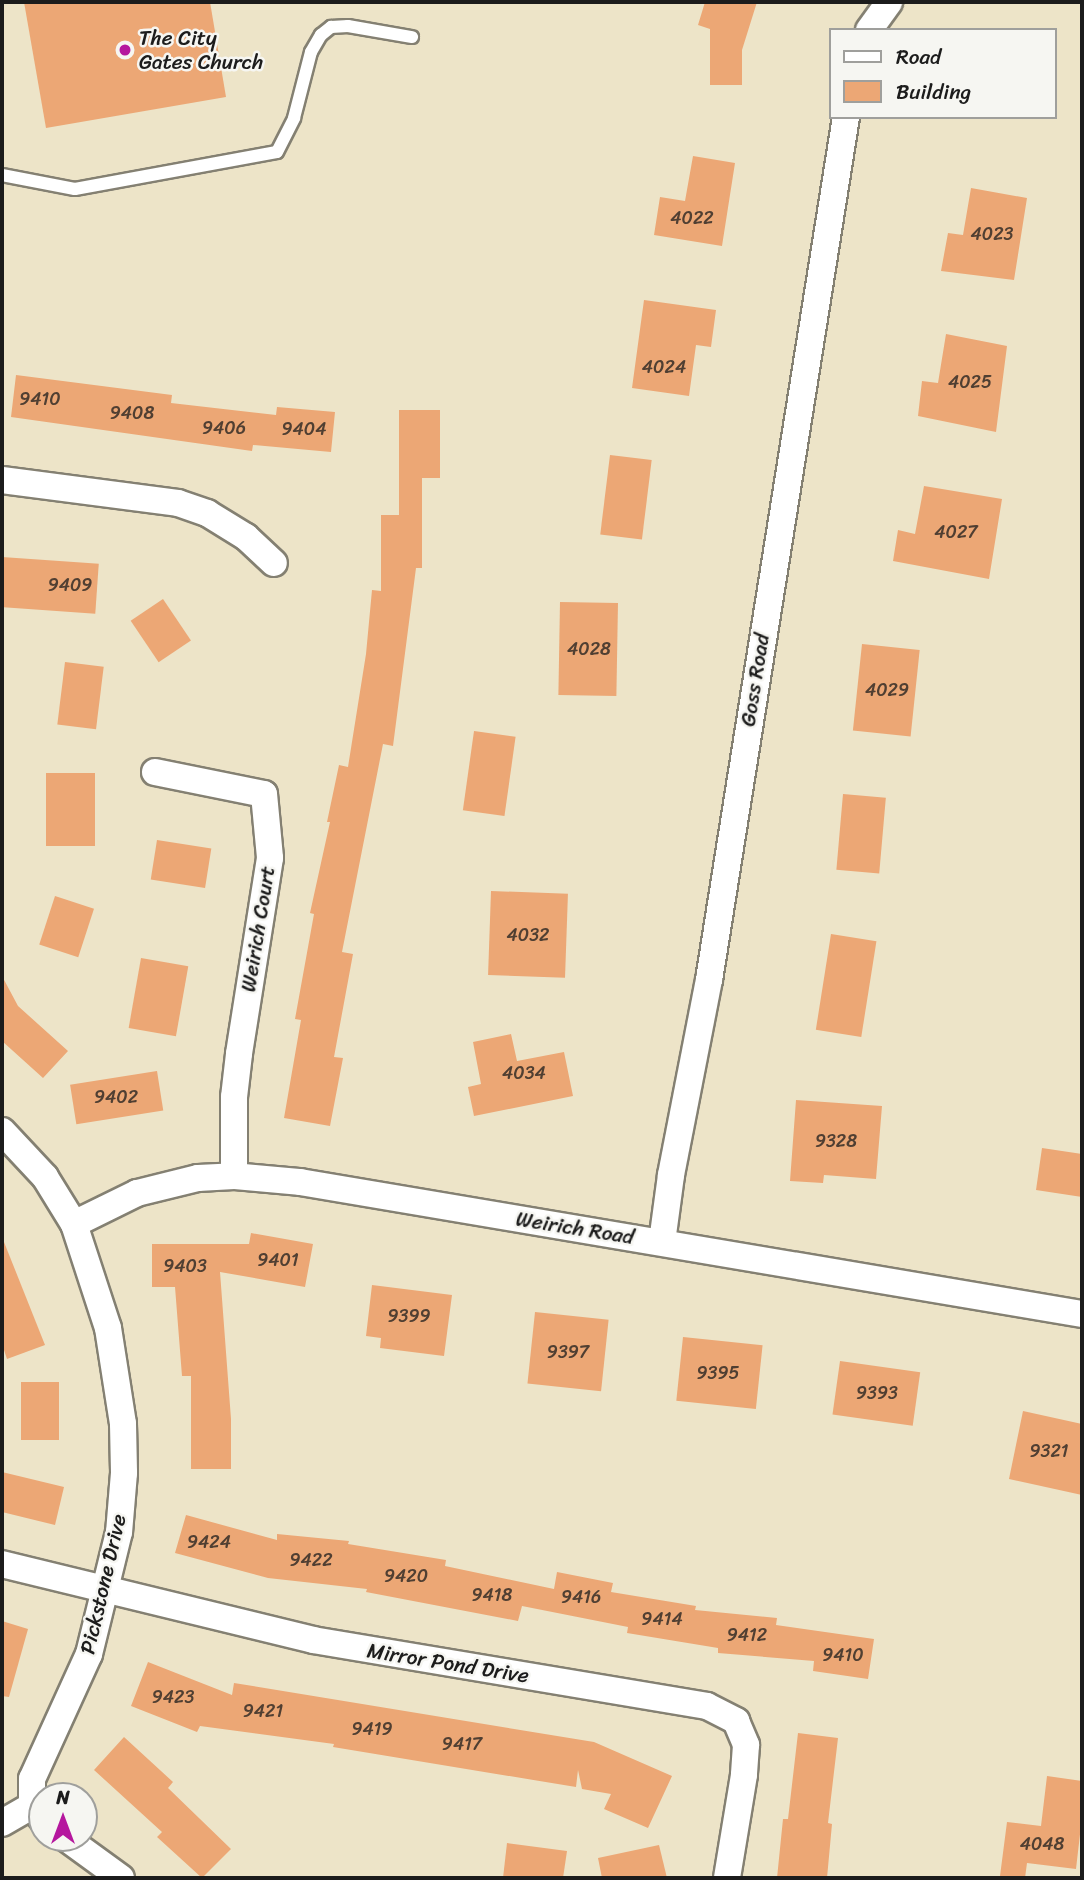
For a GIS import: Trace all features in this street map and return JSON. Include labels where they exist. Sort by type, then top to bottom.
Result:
[{"type":"street","points":[[871,28],[889,2]]},
{"type":"street","name":"Goss Road","points":[[662,1242],[671,1175],[709,980],[846,119]]},
{"type":"street","points":[[2,480],[178,503],[207,513],[246,537],[274,564]]},
{"type":"street","name":"Weirich Court","points":[[155,772],[264,793],[270,858],[234,1097],[234,1176]]},
{"type":"street","name":"Pickstone Drive","points":[[2,1131],[45,1177],[74,1224],[108,1328],[123,1424],[124,1473],[119,1532],[89,1654],[35,1767],[32,1782]]},
{"type":"street","name":"Weirich Road","points":[[74,1224],[137,1193],[198,1178],[234,1176],[300,1182],[1082,1314]]},
{"type":"street","name":"Mirror Pond Drive","points":[[2,1564],[313,1640],[707,1706],[729,1715],[736,1721],[746,1745],[727,1878]]},
{"type":"street","points":[[2,1823],[28,1815]]},
{"type":"street","points":[[85,1852],[121,1878]]},
{"type":"lane","points":[[2,175],[75,189],[277,152],[294,118],[311,52],[320,35],[331,27],[348,26],[412,37]]},
{"type":"building","name":"The City Gates Church","points":[[24,2],[210,2],[226,97],[46,128]]},
{"type":"building","points":[[705,2],[757,2],[742,50],[742,85],[710,85],[710,29],[698,25]]},
{"type":"building","points":[[693,156],[735,163],[722,246],[654,235],[660,197],[685,201]]},
{"type":"building","points":[[971,188],[1027,198],[1014,280],[941,271],[948,233],[963,235]]},
{"type":"building","points":[[644,300],[716,310],[711,347],[696,345],[689,396],[632,388]]},
{"type":"building","points":[[946,334],[1007,346],[996,432],[918,416],[922,381],[938,383]]},
{"type":"building","points":[[16,375],[172,395],[171,403],[276,415],[277,407],[335,412],[331,452],[253,445],[252,451],[11,417]]},
{"type":"building","points":[[399,410],[440,410],[440,478],[422,478],[422,568],[416,568],[393,746],[383,744],[342,952],[353,954],[334,1057],[343,1058],[330,1126],[284,1118],[301,1020],[295,1019],[314,914],[310,913],[330,822],[327,822],[339,765],[348,767],[366,654],[372,590],[381,591],[381,515],[399,515]]},
{"type":"building","points":[[610,455],[652,460],[642,540],[600,534]]},
{"type":"building","points":[[924,486],[1002,499],[989,579],[893,561],[898,530],[915,534]]},
{"type":"building","points":[[2,557],[99,564],[95,614],[2,607]]},
{"type":"building","points":[[163,599],[191,640],[159,662],[131,621]]},
{"type":"building","points":[[560,602],[618,603],[616,696],[558,695]]},
{"type":"building","points":[[862,644],[920,650],[911,737],[853,731]]},
{"type":"building","points":[[65,662],[104,667],[96,729],[57,725]]},
{"type":"building","points":[[474,731],[516,737],[504,816],[463,810]]},
{"type":"building","points":[[46,773],[95,773],[95,846],[46,846]]},
{"type":"building","points":[[843,794],[886,798],[879,873],[836,870]]},
{"type":"building","points":[[157,840],[211,849],[205,888],[151,880]]},
{"type":"building","points":[[491,891],[568,894],[565,978],[488,975]]},
{"type":"building","points":[[55,896],[94,909],[78,957],[39,945]]},
{"type":"building","points":[[831,934],[876,941],[861,1037],[816,1030]]},
{"type":"building","points":[[141,958],[188,966],[176,1036],[129,1028]]},
{"type":"building","points":[[2,976],[18,1006],[68,1051],[43,1078],[2,1041]]},
{"type":"building","points":[[511,1034],[517,1061],[564,1052],[573,1096],[474,1116],[468,1087],[481,1084],[473,1042]]},
{"type":"building","points":[[157,1071],[163,1111],[76,1124],[70,1085]]},
{"type":"building","points":[[796,1100],[882,1106],[876,1179],[824,1175],[823,1183],[790,1181]]},
{"type":"building","points":[[1042,1148],[1082,1154],[1082,1197],[1036,1190]]},
{"type":"building","points":[[251,1233],[313,1244],[305,1287],[220,1272],[231,1419],[231,1469],[191,1469],[191,1376],[182,1376],[175,1287],[152,1287],[152,1244],[249,1244]]},
{"type":"building","points":[[2,1237],[45,1345],[7,1359],[2,1344]]},
{"type":"building","points":[[372,1285],[452,1295],[444,1356],[380,1348],[381,1338],[366,1336]]},
{"type":"building","points":[[535,1312],[609,1320],[601,1391],[527,1384]]},
{"type":"building","points":[[683,1337],[763,1345],[756,1409],[676,1401]]},
{"type":"building","points":[[840,1361],[920,1372],[913,1426],[832,1414]]},
{"type":"building","points":[[21,1382],[59,1382],[59,1440],[21,1440]]},
{"type":"building","points":[[1023,1411],[1082,1424],[1082,1495],[1009,1479]]},
{"type":"building","points":[[2,1472],[64,1487],[55,1525],[2,1512]]},
{"type":"building","points":[[186,1515],[277,1540],[277,1534],[349,1541],[348,1544],[446,1560],[445,1566],[554,1589],[557,1572],[613,1583],[611,1592],[696,1606],[695,1610],[777,1618],[776,1625],[874,1639],[868,1679],[813,1671],[814,1661],[718,1653],[718,1648],[627,1633],[628,1627],[522,1606],[518,1621],[366,1592],[367,1589],[268,1578],[175,1553]]},
{"type":"building","points":[[2,1621],[28,1629],[9,1697],[2,1696]]},
{"type":"building","points":[[148,1662],[232,1695],[234,1683],[594,1742],[672,1776],[648,1828],[604,1809],[611,1794],[582,1789],[578,1770],[576,1787],[333,1747],[334,1744],[200,1726],[197,1732],[131,1706]]},
{"type":"building","points":[[798,1733],[838,1738],[828,1823],[832,1824],[827,1878],[777,1878],[783,1819],[788,1819]]},
{"type":"building","points":[[124,1737],[173,1782],[168,1788],[231,1849],[202,1878],[157,1837],[162,1832],[94,1770]]},
{"type":"building","points":[[1047,1776],[1082,1781],[1082,1817],[1076,1869],[1027,1863],[1025,1878],[1000,1876],[1007,1822],[1041,1826]]},
{"type":"building","points":[[507,1843],[567,1851],[563,1878],[503,1878]]},
{"type":"building","points":[[659,1845],[667,1878],[602,1878],[598,1858]]},
{"type":"place","name":"The City Gates Church","points":[[125,50]]}]
